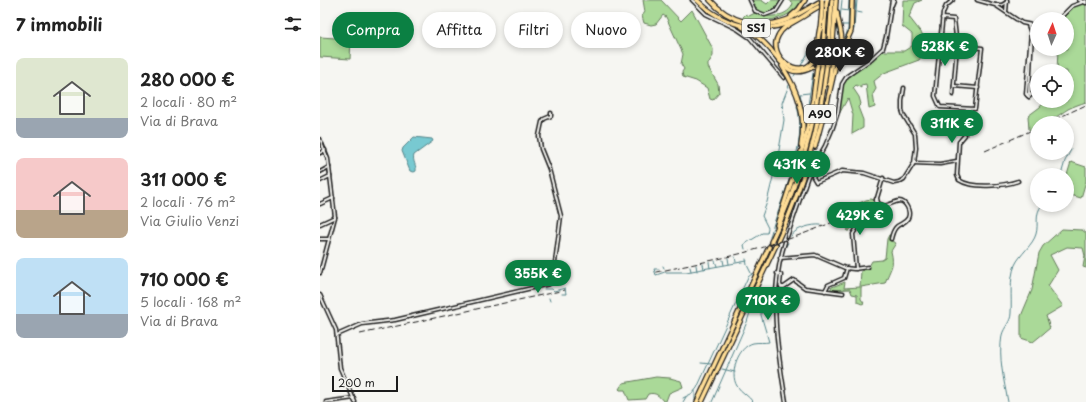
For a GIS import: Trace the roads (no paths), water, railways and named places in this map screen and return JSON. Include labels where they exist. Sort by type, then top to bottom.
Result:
[{"type":"highway","name":"SS1","points":[[697,0],[711,12],[726,20],[748,27],[769,28],[790,22],[820,4]]},
{"type":"highway","name":"SS1","points":[[710,0],[728,15],[742,21],[756,24],[771,24],[787,20],[820,4]]},
{"type":"highway","points":[[756,24],[787,18],[797,12],[804,0]]},
{"type":"highway","name":"A90","points":[[798,164],[772,240],[792,193],[808,145],[815,114],[822,65],[827,0]]},
{"type":"highway","points":[[808,164],[819,134],[835,68],[851,31],[852,0]]},
{"type":"highway","points":[[826,103],[834,53],[834,2]]},
{"type":"highway","points":[[834,2],[842,41],[841,46],[834,53]]},
{"type":"highway","name":"A90","points":[[778,240],[808,164],[819,120],[834,2]]},
{"type":"highway","points":[[798,164],[810,117],[815,67],[818,63],[820,4]]},
{"type":"highway","points":[[794,70],[780,57],[776,48],[776,39],[783,29],[812,10]]},
{"type":"highway","points":[[726,20],[754,33],[771,51],[795,89],[802,113],[802,140],[798,164]]},
{"type":"highway","points":[[803,69],[811,63],[815,57],[820,28]]},
{"type":"highway","points":[[780,64],[786,68],[794,70],[815,67]]},
{"type":"highway","points":[[702,402],[776,245]]},
{"type":"highway","points":[[697,402],[769,247]]},
{"type":"street","points":[[692,0],[706,14],[738,29],[750,38],[784,78]]},
{"type":"street","points":[[750,0],[755,11],[765,15],[776,11],[784,0]]},
{"type":"street","points":[[787,237],[808,176],[820,157],[836,118],[840,89],[843,81],[847,76],[883,48],[890,8],[893,0]]},
{"type":"street","points":[[953,0],[946,6],[942,18],[936,89],[938,104],[942,107],[976,108],[982,48],[957,46]]},
{"type":"street","points":[[977,0],[995,5],[1002,5],[1007,1]]},
{"type":"street","points":[[1079,0],[1085,2]]},
{"type":"street","points":[[1007,1],[1007,13]]},
{"type":"street","points":[[1072,6],[1073,2]]},
{"type":"street","points":[[1066,12],[1072,6],[1085,2]]},
{"type":"street","points":[[995,5],[1016,20],[1028,25],[1030,30]]},
{"type":"street","points":[[942,18],[954,19],[957,46],[953,95]]},
{"type":"street","points":[[1028,95],[1026,95],[1030,49]]},
{"type":"street","points":[[954,86],[978,88]]},
{"type":"street","points":[[820,157],[820,162],[813,177],[816,182],[842,171],[864,172],[894,183],[904,178],[915,164],[916,148],[915,135],[904,116],[902,107],[904,88]]},
{"type":"street","points":[[337,335],[362,324],[395,320],[549,284],[553,278],[561,216],[549,169],[541,149],[539,136],[542,122],[544,119],[551,116],[551,113]]},
{"type":"street","points":[[965,135],[960,141],[957,161],[957,177],[964,183],[1000,186],[1018,180]]},
{"type":"street","points":[[320,139],[326,150],[335,217],[321,262],[320,273]]},
{"type":"street","points":[[320,153],[326,150]]},
{"type":"street","points":[[915,164],[942,164],[957,161]]},
{"type":"street","points":[[320,172],[329,167]]},
{"type":"street","points":[[320,181],[330,176]]},
{"type":"street","points":[[876,212],[877,198],[882,178]]},
{"type":"street","points":[[320,204],[333,198]]},
{"type":"street","points":[[877,198],[877,202],[880,205]]},
{"type":"street","points":[[880,205],[901,202],[905,204],[909,210],[908,219],[895,228],[891,239]]},
{"type":"street","points":[[856,269],[853,235],[860,223],[874,216],[880,205]]},
{"type":"street","points":[[320,224],[335,217]]},
{"type":"street","points":[[320,239],[328,239]]},
{"type":"street","points":[[785,242],[780,258],[774,293],[786,402]]},
{"type":"street","points":[[780,258],[815,255],[847,268],[856,269],[868,267]]},
{"type":"street","points":[[825,291],[828,285],[844,278],[847,268]]},
{"type":"street","points":[[777,273],[781,274],[781,287],[784,287],[794,280],[805,288],[844,293]]},
{"type":"street","points":[[320,295],[337,335],[340,368],[355,402],[359,402]]},
{"type":"street","points":[[326,402],[354,398]]},
{"type":"water","points":[[414,137],[432,139],[433,141],[414,155],[416,171],[414,172],[410,171],[402,151]]},
{"type":"waterway","points":[[840,19],[842,0]]},
{"type":"waterway","points":[[844,42],[848,29],[849,0]]},
{"type":"waterway","points":[[854,29],[856,0]]},
{"type":"waterway","points":[[856,12],[857,0]]},
{"type":"waterway","points":[[842,10],[849,11]]},
{"type":"waterway","points":[[857,12],[862,13]]},
{"type":"waterway","points":[[842,25],[849,25]]},
{"type":"waterway","points":[[837,28],[840,40]]},
{"type":"waterway","points":[[800,67],[814,43]]},
{"type":"waterway","points":[[837,49],[839,45]]},
{"type":"waterway","points":[[804,131],[813,73]]},
{"type":"waterway","points":[[745,249],[744,245],[746,243],[762,233],[767,233],[768,228],[762,216],[767,202],[778,156],[784,120],[782,103],[789,85]]},
{"type":"waterway","points":[[805,116],[800,94],[809,93]]},
{"type":"waterway","points":[[770,237],[792,172],[796,155],[800,122],[797,106]]},
{"type":"waterway","points":[[1063,168],[1066,160]]},
{"type":"waterway","points":[[1008,402],[1002,369],[1002,335],[1011,316],[1013,271],[1017,261],[1036,234],[1038,212]]},
{"type":"waterway","points":[[791,236],[793,233],[804,227],[821,225]]},
{"type":"waterway","points":[[735,257],[736,262]]},
{"type":"waterway","points":[[728,258],[729,264]]},
{"type":"waterway","points":[[746,259],[752,275]]},
{"type":"waterway","points":[[723,260],[724,265]]},
{"type":"waterway","points":[[715,261],[717,266]]},
{"type":"waterway","points":[[665,272],[686,272],[747,261]]},
{"type":"waterway","points":[[709,262],[710,268]]},
{"type":"waterway","points":[[703,264],[704,269]]},
{"type":"waterway","points":[[696,265],[697,271]]},
{"type":"waterway","points":[[690,267],[691,271]]},
{"type":"waterway","points":[[659,269],[654,269],[656,275],[665,272]]},
{"type":"waterway","points":[[683,398],[693,393],[697,388],[748,277],[752,274]]},
{"type":"waterway","points":[[544,289],[552,289],[554,291],[565,288],[566,294],[562,294]]},
{"type":"waterway","points":[[753,402],[737,386],[734,374],[736,361],[748,345],[753,343],[769,342],[761,315],[762,292],[759,288]]},
{"type":"waterway","points":[[712,402],[747,322],[752,306]]},
{"type":"waterway","points":[[701,363],[711,364]]},
{"type":"waterway","points":[[722,369],[735,372]]},
{"type":"waterway","points":[[695,391],[695,399]]},
{"type":"waterway","points":[[683,402],[686,397]]},
{"type":"tunnel","points":[[818,7],[830,0]]},
{"type":"tunnel","points":[[813,67],[837,53]]},
{"type":"railway","points":[[1062,116],[1086,105]]},
{"type":"railway","points":[[985,151],[1030,131]]},
{"type":"railway","points":[[656,272],[768,246],[837,221],[863,209]]},
{"type":"railway","points":[[360,334],[565,290]]}]
